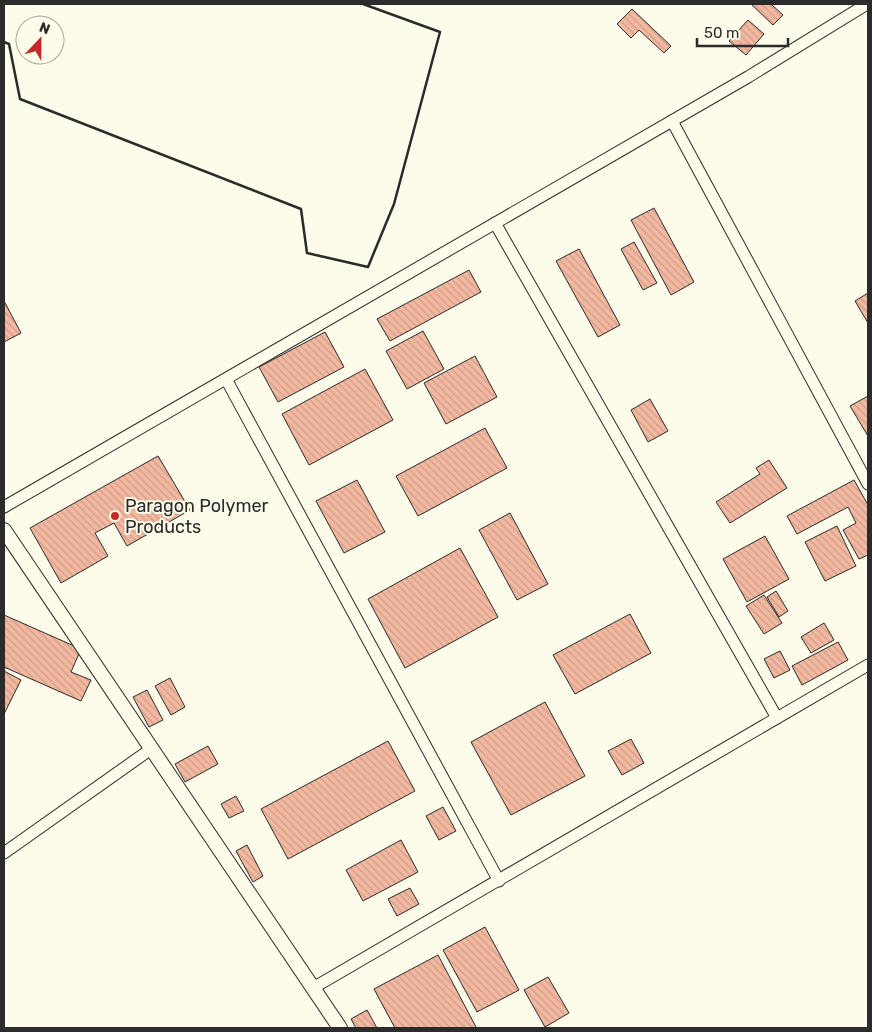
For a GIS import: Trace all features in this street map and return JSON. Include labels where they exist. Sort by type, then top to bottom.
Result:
[{"type":"street","points":[[4,507],[748,77],[867,4]]},
{"type":"street","points":[[672,121],[868,484]]},
{"type":"street","points":[[496,223],[777,718]]},
{"type":"street","points":[[226,379],[498,881]]},
{"type":"street","points":[[4,530],[340,1028]]},
{"type":"street","points":[[313,988],[868,665]]},
{"type":"street","points":[[4,853],[151,748]]},
{"type":"building","points":[[751,4],[771,4],[783,15],[773,25]]},
{"type":"building","points":[[632,9],[671,46],[664,53],[639,30],[631,38],[617,24]]},
{"type":"building","points":[[748,20],[764,34],[746,55],[729,41]]},
{"type":"building","points":[[654,208],[694,282],[671,295],[631,220]]},
{"type":"building","points":[[634,242],[657,283],[643,290],[621,249]]},
{"type":"building","points":[[579,249],[620,325],[598,337],[556,261]]},
{"type":"building","points":[[469,270],[481,292],[390,341],[377,319]]},
{"type":"building","points":[[868,293],[868,323],[855,301]]},
{"type":"building","points":[[4,301],[21,333],[4,342]]},
{"type":"building","points":[[423,331],[444,369],[407,389],[386,351]]},
{"type":"building","points":[[325,332],[344,367],[278,402],[259,367]]},
{"type":"building","points":[[475,356],[497,397],[446,424],[424,383]]},
{"type":"building","points":[[365,369],[393,420],[309,465],[282,414]]},
{"type":"building","points":[[868,396],[868,436],[850,406]]},
{"type":"building","points":[[650,399],[668,431],[648,442],[631,410]]},
{"type":"building","points":[[485,428],[507,468],[418,516],[396,476]]},
{"type":"building","name":"Paragon Polymer Products","points":[[158,456],[190,510],[127,546],[114,523],[95,533],[108,556],[61,583],[30,528]]},
{"type":"building","points":[[769,460],[787,488],[730,523],[716,502],[760,474],[756,468]]},
{"type":"building","points":[[357,480],[385,532],[344,553],[316,501]]},
{"type":"building","points":[[854,480],[868,505],[868,555],[859,559],[843,530],[856,523],[848,507],[797,534],[787,516]]},
{"type":"building","points":[[510,513],[548,584],[517,600],[479,530]]},
{"type":"building","points":[[837,526],[856,566],[825,581],[805,542]]},
{"type":"building","points":[[765,536],[789,579],[747,602],[723,559]]},
{"type":"building","points":[[460,548],[498,617],[405,668],[368,599]]},
{"type":"building","points":[[776,591],[788,611],[779,617],[767,597]]},
{"type":"building","points":[[764,595],[782,623],[764,634],[746,606]]},
{"type":"building","points":[[630,614],[651,653],[575,694],[553,655]]},
{"type":"building","points":[[4,615],[81,649],[71,672],[91,680],[81,701],[4,667]]},
{"type":"building","points":[[824,623],[834,640],[811,653],[801,637]]},
{"type":"building","points":[[838,642],[848,660],[802,685],[792,666]]},
{"type":"building","points":[[780,651],[790,670],[774,678],[764,659]]},
{"type":"building","points":[[4,671],[21,680],[4,714]]},
{"type":"building","points":[[170,678],[185,707],[171,715],[155,686]]},
{"type":"building","points":[[147,690],[163,720],[149,727],[133,697]]},
{"type":"building","points":[[545,702],[585,776],[511,815],[471,742]]},
{"type":"building","points":[[631,739],[644,763],[622,775],[608,751]]},
{"type":"building","points":[[388,741],[415,791],[288,859],[261,809]]},
{"type":"building","points":[[208,746],[218,764],[185,782],[175,764]]},
{"type":"building","points":[[236,796],[244,811],[229,818],[221,804]]},
{"type":"building","points":[[443,807],[456,831],[439,840],[426,816]]},
{"type":"building","points":[[401,840],[418,872],[363,901],[346,870]]},
{"type":"building","points":[[247,845],[263,876],[253,882],[236,851]]},
{"type":"building","points":[[410,888],[419,904],[397,916],[388,899]]},
{"type":"building","points":[[485,927],[519,990],[477,1012],[443,950]]},
{"type":"building","points":[[438,955],[476,1027],[395,1028],[374,989]]},
{"type":"building","points":[[548,977],[569,1013],[545,1027],[524,990]]},
{"type":"building","points":[[367,1010],[377,1028],[356,1028],[351,1019]]},
{"type":"wall","points":[[4,42],[9,44],[20,99],[301,209],[307,253],[368,267],[394,204],[440,32],[363,4]]},
{"type":"place","name":"Paragon Polymer Products","points":[[115,516]]}]
